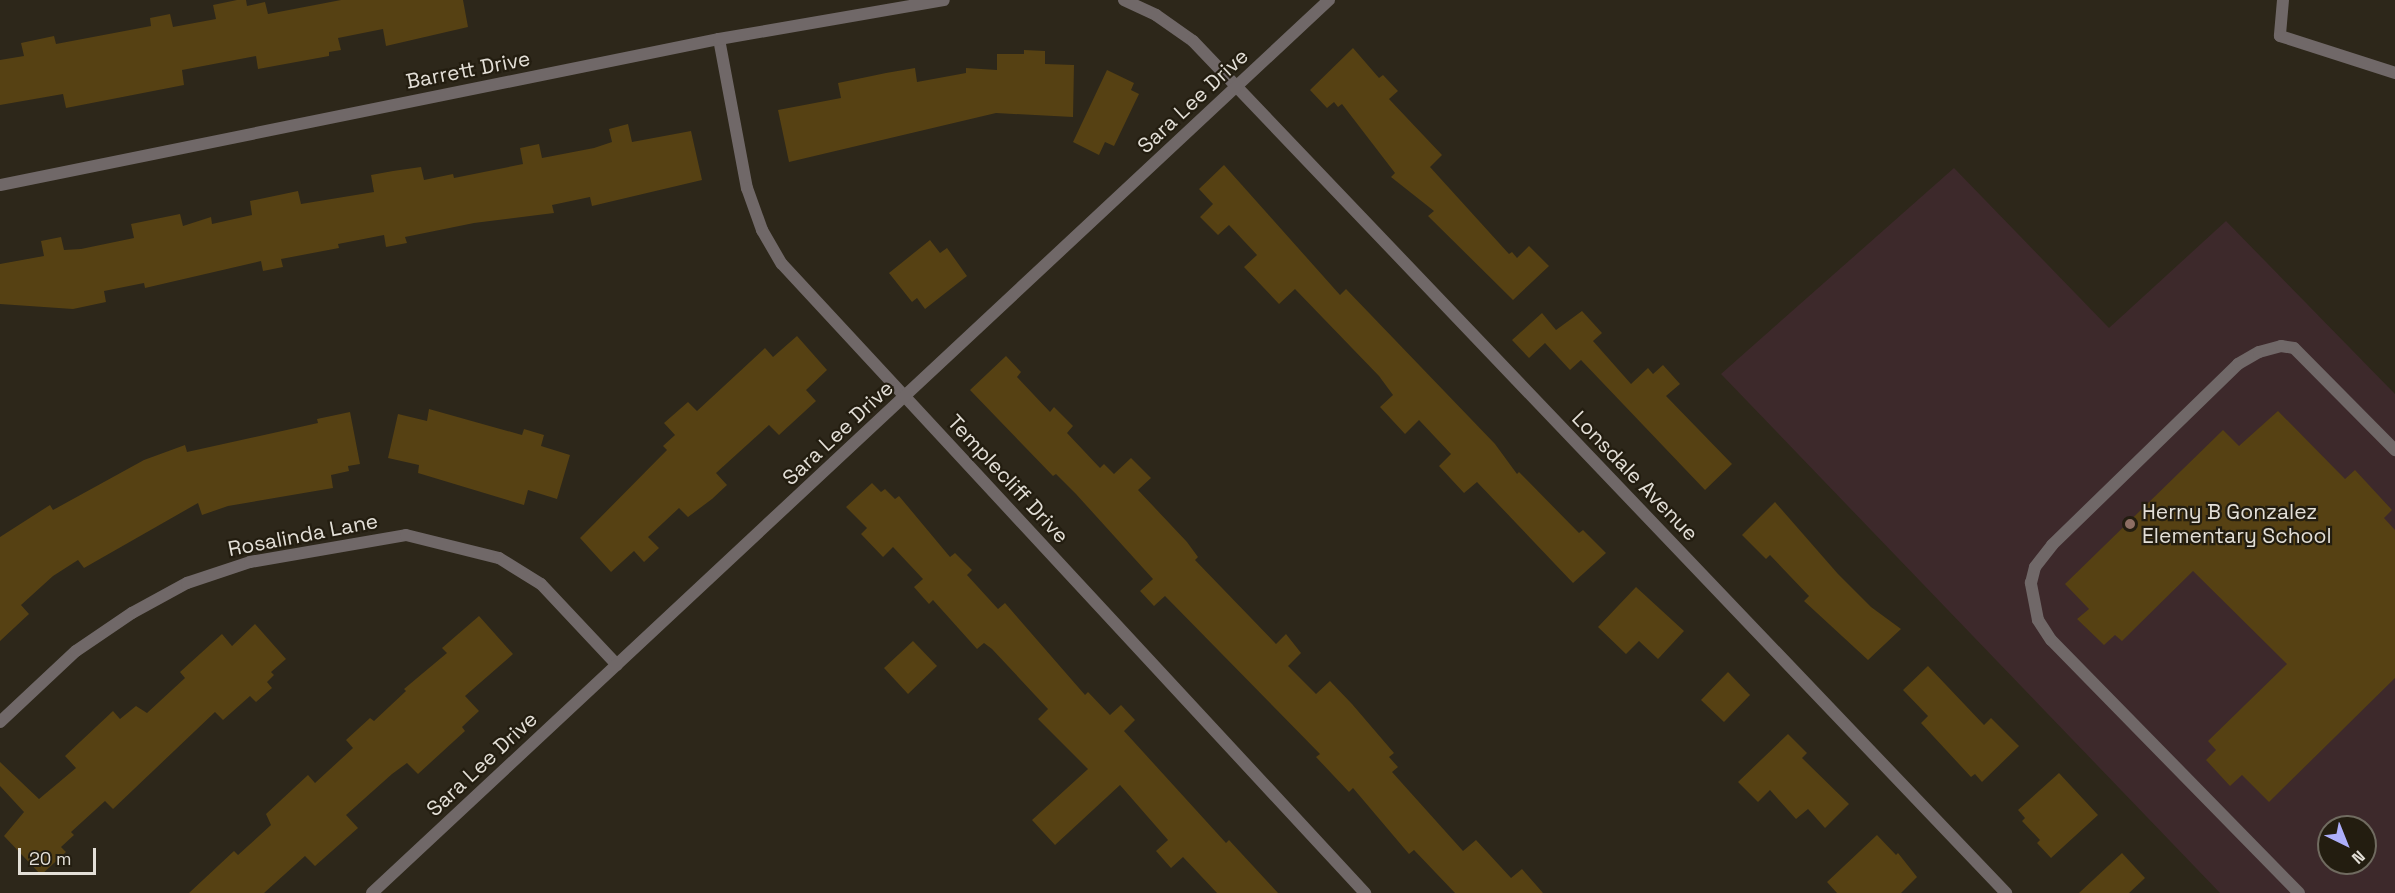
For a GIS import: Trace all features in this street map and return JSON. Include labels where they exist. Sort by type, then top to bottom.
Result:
[{"type":"street","name":"Barrett Drive","points":[[0,185],[718,39],[944,0]]},
{"type":"street","points":[[1124,0],[1156,15],[1193,41],[1237,87]]},
{"type":"street","name":"Sara Lee Drive","points":[[372,893],[1329,0]]},
{"type":"street","points":[[2283,0],[2280,36],[2395,73]]},
{"type":"street","name":"Templecliff Drive","points":[[718,39],[747,188],[762,230],[782,264],[1365,893]]},
{"type":"street","name":"Lonsdale Avenue","points":[[1237,87],[2006,893]]},
{"type":"street","points":[[2299,893],[2051,640],[2038,620],[2031,583],[2035,567],[2052,545],[2238,364],[2259,352],[2281,346],[2294,348],[2395,450]]},
{"type":"street","name":"Rosalinda Lane","points":[[0,722],[76,651],[132,613],[187,583],[250,562],[406,535],[499,558],[542,584],[617,665]]},
{"type":"shaded area","name":"Herny B Gonzalez Elementary School","points":[[1954,168],[2109,328],[2226,221],[2395,394],[2395,893],[2220,893],[1721,374]]},
{"type":"building","points":[[246,0],[247,6],[265,2],[268,14],[341,0],[463,0],[468,27],[386,46],[383,29],[338,38],[341,50],[329,52],[329,56],[258,69],[256,56],[182,70],[184,85],[66,108],[63,94],[0,105],[0,60],[24,56],[21,43],[54,36],[56,44],[151,26],[150,18],[170,14],[173,27],[216,19],[213,5]]},
{"type":"building","points":[[1353,48],[1379,78],[1383,75],[1398,91],[1389,99],[1442,155],[1430,167],[1509,254],[1512,252],[1517,258],[1529,246],[1549,266],[1513,300],[1428,216],[1434,211],[1391,177],[1395,173],[1342,104],[1338,107],[1334,102],[1327,108],[1310,90]]},
{"type":"building","points":[[1024,50],[1045,51],[1045,64],[1074,65],[1073,117],[996,113],[789,162],[778,110],[841,98],[838,83],[886,73],[915,68],[917,82],[966,73],[966,68],[997,70],[997,54],[1024,54]]},
{"type":"building","points":[[1107,70],[1134,83],[1131,90],[1139,94],[1114,146],[1105,142],[1099,155],[1073,142]]},
{"type":"building","points":[[628,124],[632,142],[691,131],[702,180],[592,206],[590,197],[552,205],[554,213],[474,223],[405,237],[407,243],[386,247],[384,235],[338,244],[339,248],[281,259],[283,267],[263,271],[261,261],[145,288],[144,283],[104,291],[106,302],[73,309],[0,304],[0,264],[44,256],[41,241],[61,237],[64,250],[81,249],[134,238],[131,224],[180,214],[183,226],[211,217],[212,224],[252,215],[250,201],[298,191],[301,204],[374,192],[371,175],[393,171],[421,167],[424,180],[453,174],[454,178],[523,164],[520,148],[539,144],[542,158],[594,148],[612,142],[609,129]]},
{"type":"building","points":[[1224,165],[1340,295],[1346,289],[1495,444],[1517,474],[1519,472],[1579,533],[1583,530],[1606,553],[1573,583],[1477,482],[1464,493],[1439,466],[1451,454],[1419,420],[1405,434],[1380,407],[1393,395],[1379,376],[1295,289],[1279,304],[1244,267],[1257,255],[1229,225],[1218,235],[1200,217],[1213,204],[1199,189]]},
{"type":"building","points":[[930,240],[940,253],[947,248],[967,276],[925,309],[917,298],[912,302],[889,273]]},
{"type":"building","points":[[1582,311],[1602,333],[1593,341],[1631,384],[1648,368],[1653,374],[1663,365],[1680,384],[1666,396],[1732,464],[1705,490],[1581,360],[1570,370],[1545,343],[1529,358],[1512,340],[1542,313],[1556,330]]},
{"type":"building","points":[[797,336],[827,370],[806,390],[816,401],[779,435],[769,425],[716,473],[727,485],[688,517],[679,508],[648,537],[659,548],[644,562],[634,551],[611,572],[580,538],[667,450],[663,446],[675,435],[664,423],[688,402],[697,411],[765,348],[773,357]]},
{"type":"building","points":[[1006,356],[1021,372],[1017,377],[1050,412],[1054,407],[1073,426],[1067,433],[1100,468],[1104,464],[1114,474],[1131,458],[1151,478],[1138,490],[1187,542],[1198,557],[1195,560],[1276,644],[1286,634],[1301,653],[1288,666],[1316,694],[1330,681],[1352,704],[1394,753],[1389,757],[1398,767],[1392,772],[1463,851],[1476,840],[1511,878],[1522,869],[1543,893],[1455,893],[1414,850],[1409,854],[1353,788],[1349,792],[1316,757],[1320,754],[1165,596],[1154,606],[1140,591],[1153,579],[1076,494],[1056,474],[1053,476],[970,390]]},
{"type":"building","points":[[429,409],[522,435],[524,429],[544,435],[541,446],[570,455],[557,499],[528,490],[524,505],[418,473],[419,465],[388,458],[398,414],[427,421]]},
{"type":"building","points":[[2278,411],[2345,479],[2355,470],[2392,510],[2384,518],[2395,530],[2395,678],[2269,802],[2242,775],[2230,786],[2206,760],[2216,750],[2208,741],[2287,664],[2193,571],[2122,641],[2115,635],[2104,645],[2077,619],[2089,609],[2065,584],[2223,430],[2239,446]]},
{"type":"building","points":[[350,412],[360,464],[348,466],[349,471],[331,475],[333,488],[228,506],[202,515],[198,503],[84,568],[78,560],[53,576],[21,605],[29,614],[0,641],[0,537],[50,505],[53,510],[144,460],[185,445],[187,452],[318,423],[317,419]]},
{"type":"building","points":[[872,483],[881,492],[885,489],[895,499],[899,496],[950,557],[955,553],[972,570],[967,575],[998,609],[1005,603],[1085,695],[1088,692],[1110,715],[1121,705],[1135,720],[1124,731],[1226,843],[1229,840],[1278,893],[1217,893],[1183,857],[1171,868],[1156,851],[1168,840],[1120,785],[1055,845],[1032,820],[1088,769],[1038,719],[1048,709],[992,649],[984,643],[977,649],[933,600],[929,604],[914,587],[923,579],[893,547],[883,557],[861,534],[867,528],[846,507]]},
{"type":"building","points":[[1775,502],[1838,574],[1871,607],[1901,629],[1868,660],[1804,601],[1809,596],[1770,555],[1766,559],[1742,535]]},
{"type":"building","points":[[1636,587],[1684,631],[1658,659],[1639,641],[1626,654],[1598,627]]},
{"type":"building","points":[[479,616],[513,654],[465,696],[479,711],[462,727],[465,731],[418,774],[407,763],[346,815],[358,828],[315,866],[305,856],[264,893],[189,893],[234,851],[238,855],[271,825],[266,814],[308,775],[315,783],[353,748],[346,740],[370,718],[374,721],[406,691],[404,689],[447,653],[442,648]]},
{"type":"building","points":[[255,624],[286,659],[271,672],[274,675],[267,682],[272,688],[256,702],[250,696],[223,720],[215,712],[113,809],[105,801],[71,832],[74,835],[61,847],[66,852],[41,875],[4,836],[24,812],[0,786],[0,762],[39,799],[76,768],[65,756],[113,711],[120,719],[136,706],[147,713],[185,678],[180,672],[222,634],[232,646]]},
{"type":"building","points":[[913,641],[937,666],[908,694],[884,668]]},
{"type":"building","points":[[1928,666],[1984,725],[1991,718],[2019,746],[1982,782],[1975,774],[1971,777],[1921,723],[1928,716],[1903,690]]},
{"type":"building","points":[[1728,672],[1750,695],[1724,722],[1701,700]]},
{"type":"building","points":[[1788,734],[1807,753],[1802,758],[1849,804],[1825,828],[1808,809],[1796,819],[1770,790],[1758,802],[1738,782]]},
{"type":"building","points":[[2059,773],[2098,815],[2051,858],[2037,843],[2040,840],[2022,821],[2025,818],[2018,810]]},
{"type":"building","points":[[1877,835],[1896,855],[1898,853],[1917,877],[1901,893],[1837,893],[1827,882]]},
{"type":"building","points":[[2122,853],[2145,878],[2129,893],[2079,893]]},
{"type":"place","name":"Herny B Gonzalez Elementary School","points":[[2130,524]]}]
